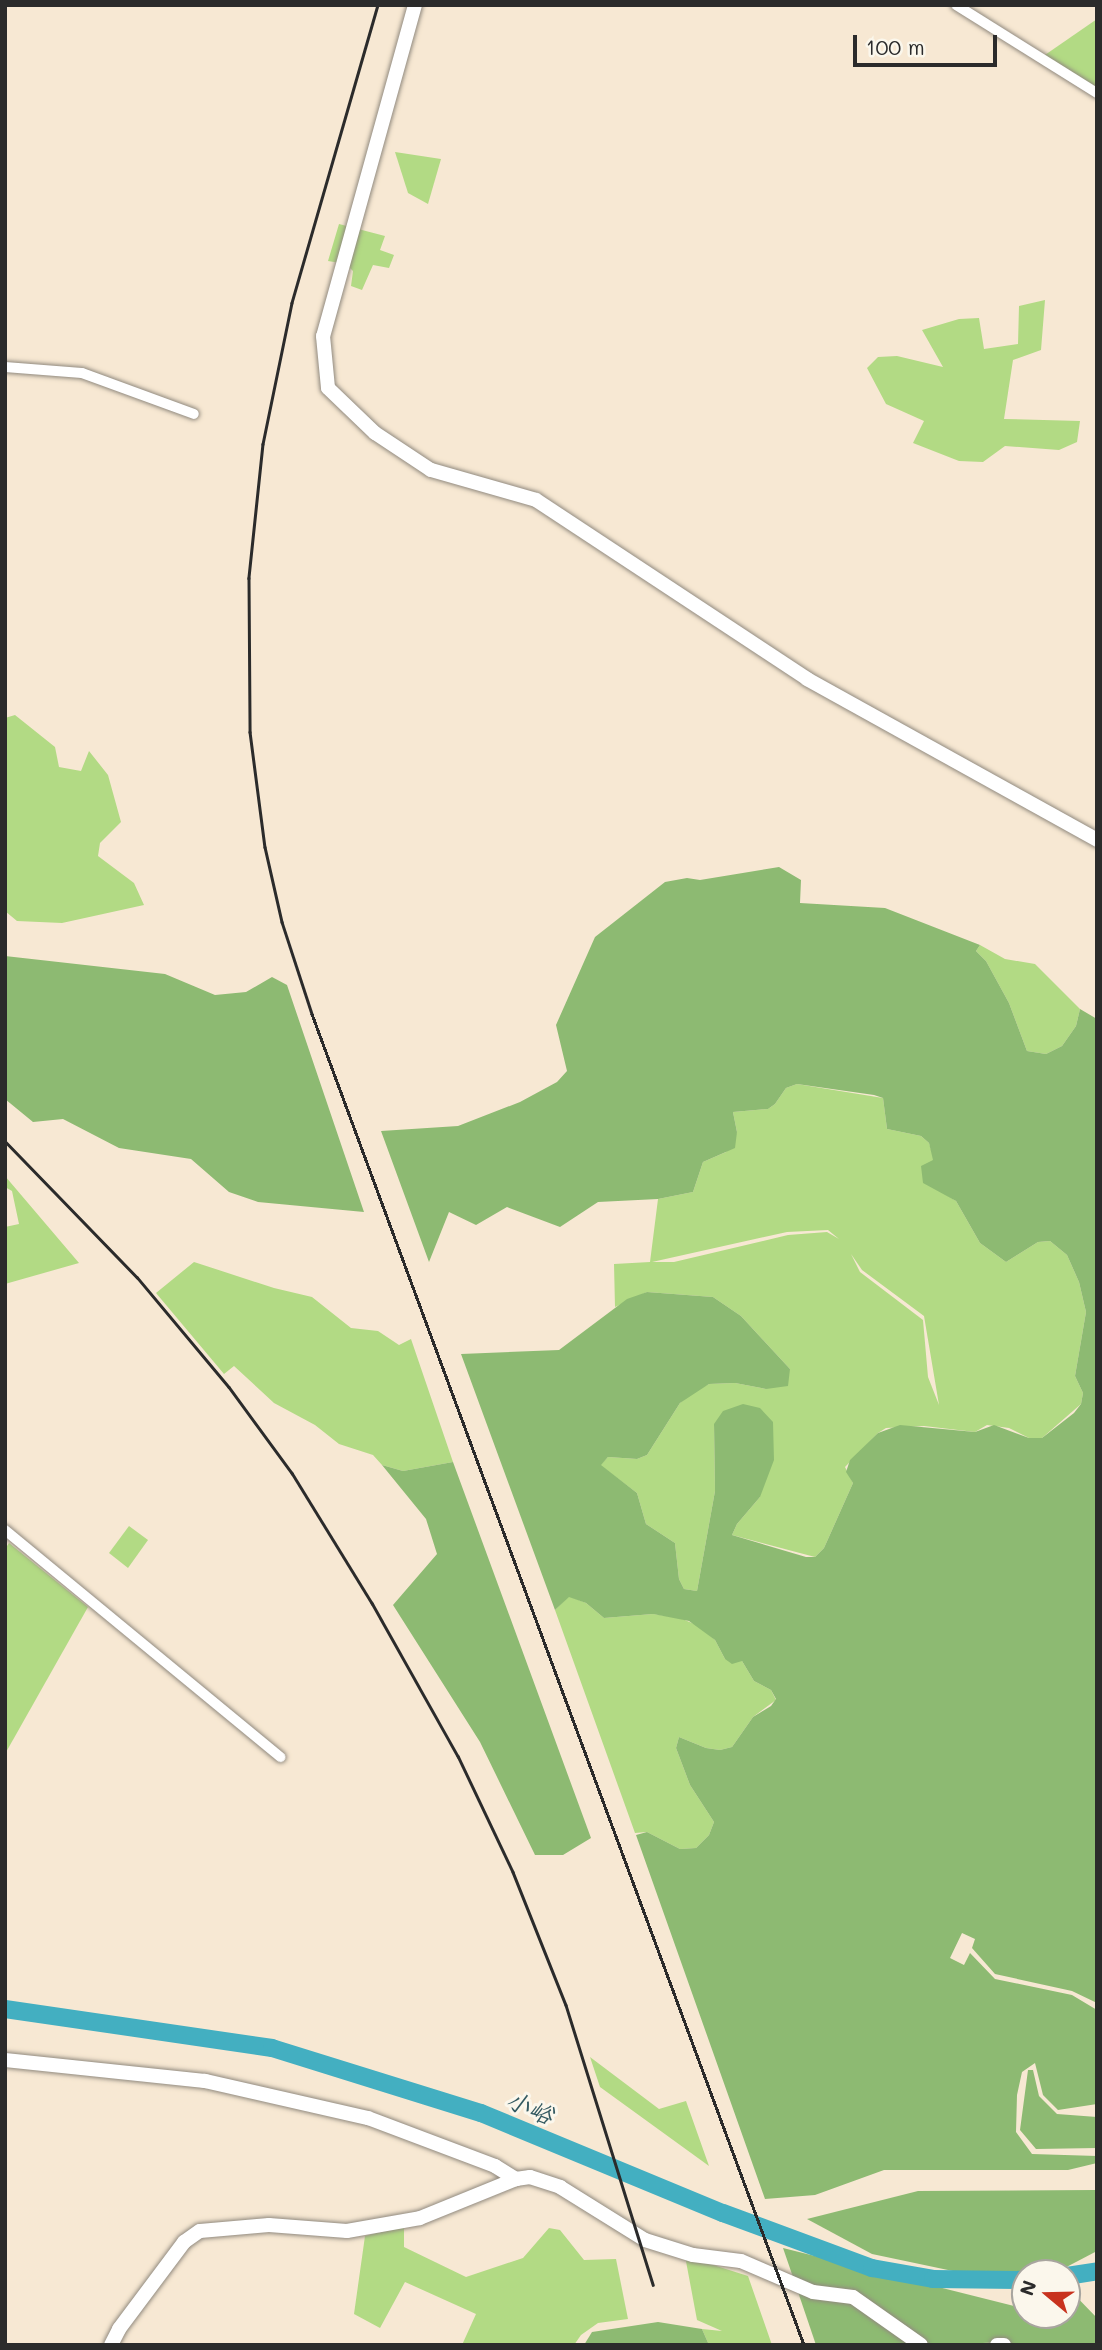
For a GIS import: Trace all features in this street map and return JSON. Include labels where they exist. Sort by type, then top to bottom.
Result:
[{"type":"street","points":[[415,5],[323,336],[328,388],[375,433],[431,470],[536,500],[807,679],[1097,840]]},
{"type":"street","points":[[956,5],[1097,93]]},
{"type":"street","points":[[5,367],[82,373],[194,414]]},
{"type":"street","points":[[5,1530],[279,1757]]},
{"type":"street","points":[[5,2060],[205,2081],[300,2102],[368,2118],[495,2166],[516,2179]]},
{"type":"street","points":[[111,2345],[118,2329],[184,2242],[200,2231],[269,2225],[347,2231],[420,2218],[516,2179],[530,2177],[560,2187],[645,2239],[693,2255],[741,2261],[813,2292],[853,2297],[921,2345]]},
{"type":"street","points":[[997,2345],[1004,2345]]},
{"type":"green space","points":[[1097,19],[1097,92],[1042,57]]},
{"type":"green space","points":[[395,152],[441,159],[428,204],[408,193]]},
{"type":"green space","points":[[339,224],[385,236],[380,250],[394,255],[389,268],[373,265],[362,290],[351,286],[353,271],[346,264],[328,261]]},
{"type":"green space","points":[[1045,300],[1041,350],[1013,360],[1004,419],[1080,421],[1077,442],[1059,450],[1005,446],[983,462],[959,461],[913,443],[924,421],[886,404],[867,368],[878,357],[897,356],[943,367],[922,330],[959,319],[979,318],[984,349],[1018,344],[1019,306]]},
{"type":"green space","points":[[15,715],[55,747],[59,767],[81,771],[89,751],[108,775],[121,822],[100,843],[98,856],[134,883],[144,905],[62,923],[17,921],[5,911],[5,718]]},
{"type":"green space","points":[[779,867],[801,880],[800,903],[885,908],[980,945],[976,951],[986,961],[1009,1003],[1027,1051],[1046,1054],[1062,1046],[1076,1026],[1080,1009],[1097,1019],[1097,2003],[1072,1991],[995,1974],[972,1948],[975,1939],[962,1933],[950,1958],[964,1965],[970,1953],[995,1979],[1072,1995],[1097,2010],[1097,2104],[1058,2110],[1043,2095],[1035,2063],[1022,2072],[1017,2095],[1016,2132],[1032,2154],[1097,2156],[1097,2163],[1068,2170],[884,2170],[815,2195],[765,2199],[636,1835],[647,1832],[680,1849],[696,1848],[709,1835],[714,1822],[690,1785],[676,1748],[679,1737],[706,1748],[720,1750],[732,1747],[753,1717],[771,1706],[776,1699],[771,1690],[754,1681],[742,1661],[732,1664],[725,1659],[715,1640],[689,1621],[653,1614],[604,1618],[586,1603],[569,1597],[555,1610],[461,1354],[559,1350],[627,1299],[647,1292],[713,1297],[741,1316],[790,1369],[788,1386],[766,1389],[735,1383],[709,1384],[680,1403],[647,1455],[637,1459],[608,1457],[601,1465],[637,1493],[646,1524],[675,1543],[679,1579],[684,1589],[697,1591],[715,1491],[714,1424],[723,1411],[743,1404],[760,1408],[773,1422],[774,1460],[760,1497],[737,1524],[732,1535],[806,1557],[815,1557],[824,1548],[853,1483],[846,1472],[850,1460],[878,1433],[900,1425],[975,1432],[994,1425],[1029,1438],[1042,1438],[1074,1413],[1081,1404],[1083,1393],[1075,1376],[1086,1312],[1079,1282],[1067,1255],[1050,1241],[1038,1242],[1006,1262],[980,1243],[956,1201],[923,1183],[921,1166],[933,1160],[929,1143],[921,1136],[887,1129],[883,1098],[874,1095],[797,1084],[786,1088],[768,1109],[733,1112],[737,1132],[735,1148],[703,1162],[693,1192],[658,1199],[598,1202],[560,1227],[507,1207],[476,1225],[449,1212],[429,1262],[381,1131],[458,1126],[520,1102],[557,1082],[567,1071],[556,1025],[595,937],[665,882],[687,878],[700,880]]},
{"type":"green space","points":[[980,945],[1005,959],[1035,964],[1080,1009],[1076,1026],[1062,1046],[1046,1054],[1027,1051],[1009,1003],[986,961],[976,951]]},
{"type":"green space","points":[[5,956],[165,974],[215,995],[246,992],[272,977],[287,985],[364,1212],[258,1202],[229,1192],[191,1159],[119,1148],[63,1119],[33,1122],[5,1099]]},
{"type":"green space","points":[[797,1084],[883,1098],[887,1129],[921,1136],[929,1143],[945,1194],[956,1201],[980,1243],[1006,1262],[1038,1242],[1050,1241],[1067,1255],[1079,1282],[1086,1312],[1075,1376],[1083,1393],[1081,1404],[1042,1438],[1029,1438],[1009,1428],[987,1425],[975,1432],[924,1426],[886,1428],[845,1467],[853,1483],[824,1548],[815,1557],[732,1535],[737,1524],[760,1497],[714,1424],[715,1491],[697,1591],[684,1589],[679,1579],[675,1543],[646,1524],[637,1493],[600,1465],[608,1457],[637,1459],[647,1455],[680,1403],[694,1391],[709,1384],[735,1383],[766,1389],[790,1369],[741,1316],[713,1297],[647,1292],[615,1307],[614,1264],[650,1262],[658,1199],[693,1192],[703,1162],[726,1152],[737,1132],[733,1112],[768,1109],[786,1088]],"holes":[[[828,1230],[839,1239],[827,1232],[788,1235],[674,1262],[652,1262],[787,1232]],[[851,1254],[862,1270],[924,1316],[939,1405],[928,1377],[923,1320],[860,1272]]]},
{"type":"green space","points":[[5,1176],[79,1263],[5,1284],[5,1227],[19,1224],[12,1191],[5,1187]]},
{"type":"green space","points":[[194,1262],[274,1288],[312,1297],[351,1328],[378,1331],[399,1345],[411,1339],[453,1462],[403,1471],[382,1465],[373,1455],[339,1444],[315,1425],[274,1403],[234,1366],[224,1374],[156,1293]]},
{"type":"green space","points":[[453,1462],[591,1838],[563,1855],[535,1855],[480,1742],[393,1605],[437,1554],[426,1519],[382,1465],[403,1471]]},
{"type":"green space","points":[[129,1526],[148,1540],[128,1568],[109,1553]]},
{"type":"green space","points":[[9,1543],[88,1607],[5,1754],[5,1549]]},
{"type":"green space","points":[[569,1596],[586,1603],[604,1618],[653,1614],[680,1618],[699,1626],[715,1640],[725,1659],[742,1661],[754,1681],[771,1690],[776,1700],[753,1717],[732,1747],[720,1750],[706,1748],[679,1737],[676,1748],[690,1785],[714,1822],[709,1835],[696,1848],[680,1849],[647,1832],[635,1833],[555,1610]]},
{"type":"green space","points":[[590,2057],[659,2109],[686,2101],[709,2166],[600,2087]]},
{"type":"green space","points":[[1028,2070],[1033,2070],[1039,2096],[1057,2114],[1097,2117],[1097,2148],[1036,2149],[1020,2130]]},
{"type":"green space","points":[[1096,2190],[1097,2251],[1081,2259],[1011,2259],[1011,2276],[986,2278],[872,2254],[807,2219],[918,2191]]},
{"type":"green space","points":[[404,2226],[404,2247],[466,2277],[523,2258],[549,2228],[560,2230],[584,2260],[616,2259],[628,2319],[598,2323],[581,2335],[574,2345],[462,2345],[476,2314],[405,2282],[380,2328],[354,2314],[365,2236]]},
{"type":"green space","points":[[783,2248],[1011,2305],[1011,2329],[1081,2329],[1081,2301],[1097,2318],[1097,2345],[1014,2345],[1008,2342],[931,2345],[856,2296],[794,2280]]},
{"type":"green space","points":[[685,2256],[748,2276],[772,2345],[709,2345],[702,2329],[722,2331],[697,2320]]},
{"type":"green space","points":[[797,2289],[854,2304],[917,2345],[816,2345]]},
{"type":"green space","points":[[658,2322],[702,2329],[709,2345],[584,2345],[592,2332]]},
{"type":"waterway","name":"小峪","points":[[5,2009],[272,2048],[481,2113],[723,2213],[872,2268],[933,2279],[1011,2280]]},
{"type":"waterway","name":"小峪","points":[[1081,2274],[1097,2271]]},
{"type":"railway","points":[[378,5],[292,303],[263,444],[249,578],[250,732],[265,847],[282,922],[312,1014],[804,2345]]},
{"type":"railway","points":[[5,1141],[137,1277],[229,1387],[292,1473],[372,1603],[458,1756],[513,1872],[566,2005],[653,2285]]}]
